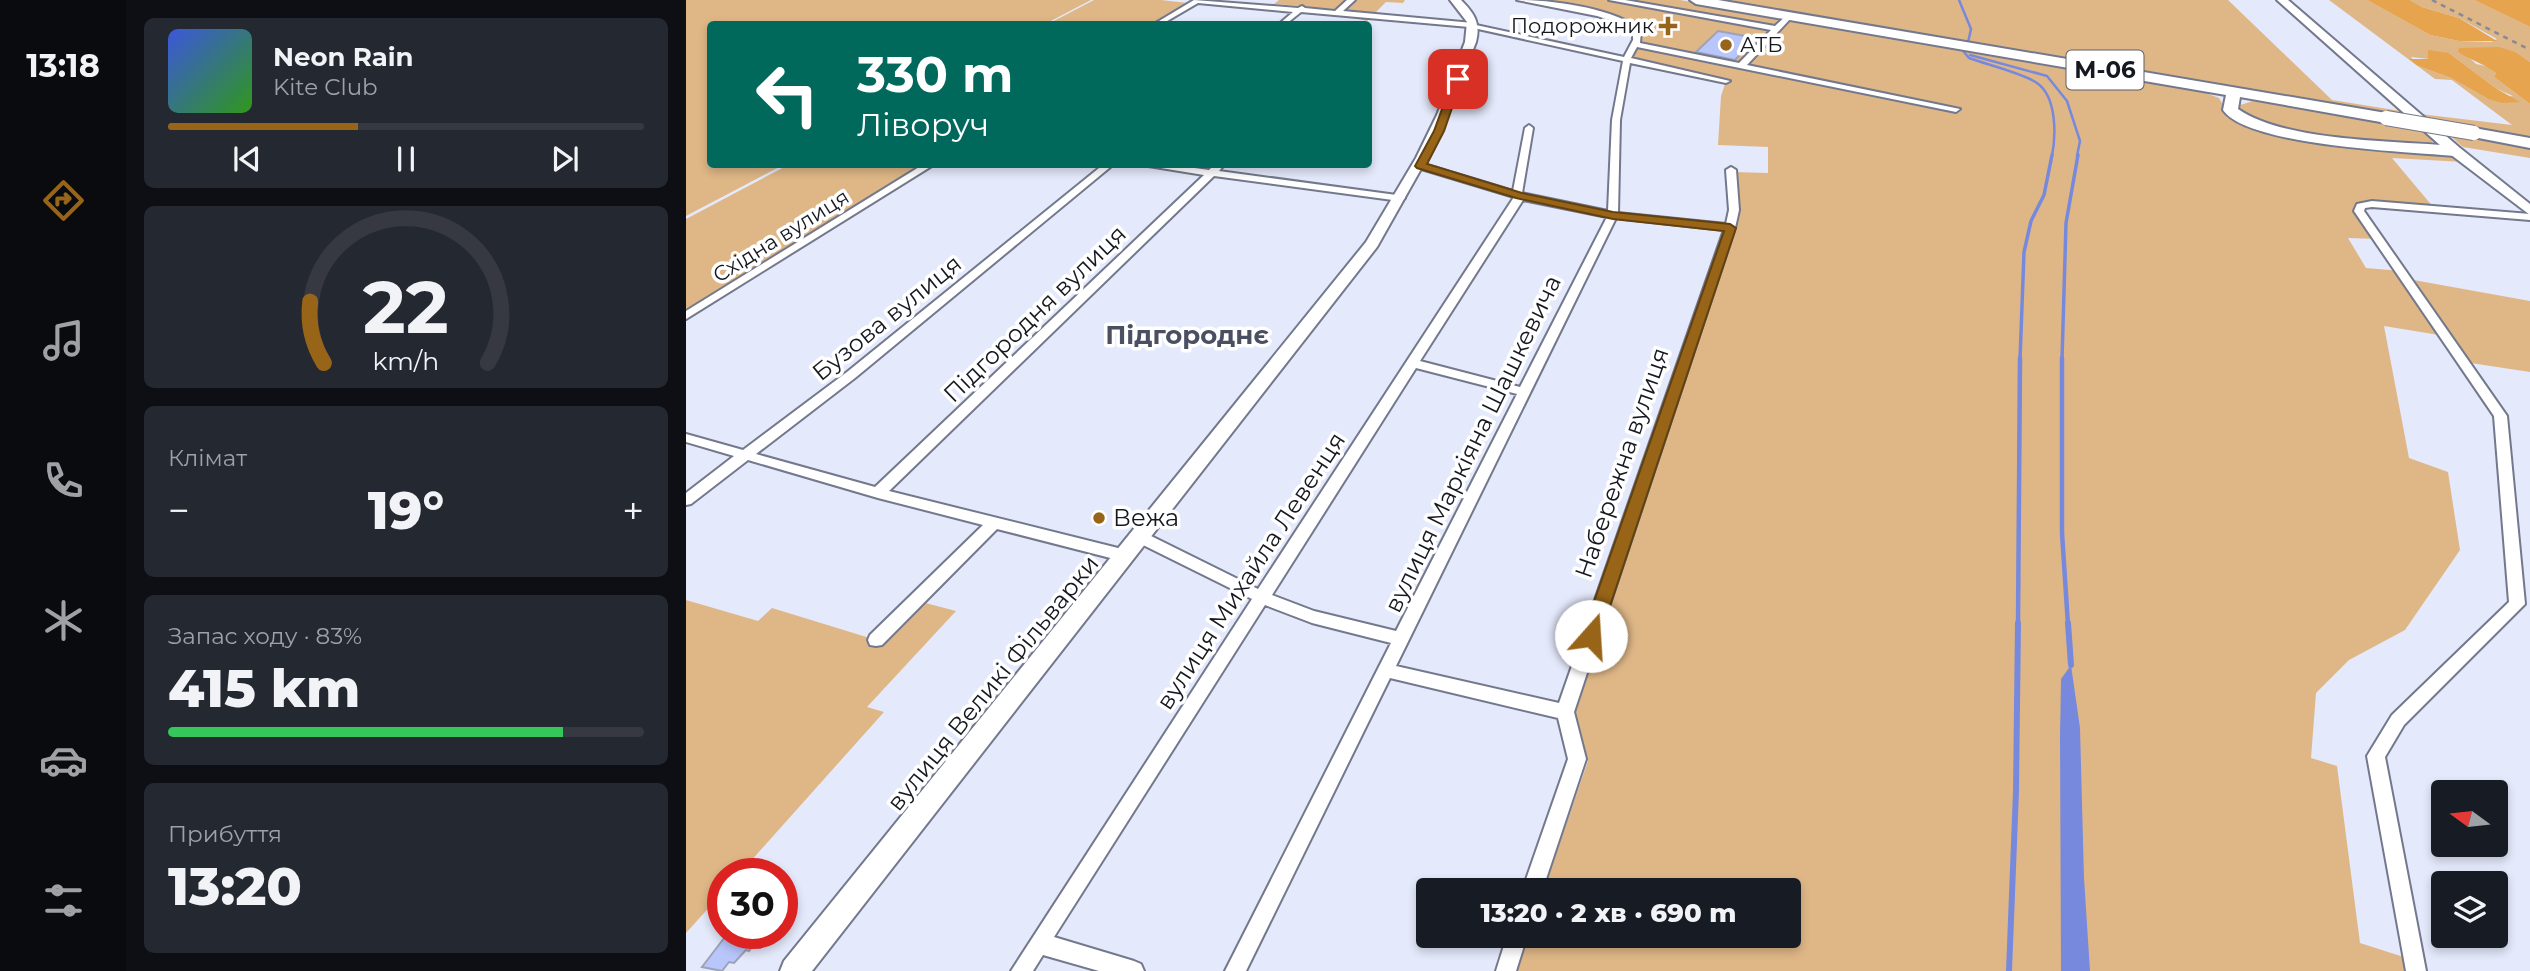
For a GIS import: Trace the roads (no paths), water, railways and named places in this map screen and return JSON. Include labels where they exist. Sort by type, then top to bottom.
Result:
[{"type":"highway","name":"М-06","points":[[1696,0],[2530,143]]},
{"type":"highway","points":[[2235,92],[2230,105],[2232,112],[2261,128],[2455,150]]},
{"type":"street","points":[[1338,12],[1351,0]]},
{"type":"street","points":[[1455,0],[1471,17],[1473,26]]},
{"type":"street","points":[[1521,0],[1622,21],[1637,30],[1639,34],[1635,44],[1956,109]]},
{"type":"street","points":[[1613,0],[1775,29]]},
{"type":"street","points":[[2282,0],[2455,150],[2530,211]]},
{"type":"street","points":[[1163,21],[1197,1],[1302,8],[1473,26],[1727,81]]},
{"type":"street","points":[[1286,21],[1302,8]]},
{"type":"street","points":[[1741,66],[1789,15]]},
{"type":"street","points":[[1367,21],[1373,16]]},
{"type":"street","name":"вулиця Великі Фільварки","points":[[794,971],[1373,244],[1421,166],[1439,131],[1473,26]]},
{"type":"street","name":"вулиця Маркіяна Шашкевича","points":[[1234,971],[1613,215],[1616,120],[1626,59],[1635,44]]},
{"type":"street","name":"вулиця Михайла Левенця","points":[[1021,971],[1519,195],[1529,128]]},
{"type":"street","points":[[1421,166],[1519,195],[1613,215],[1730,228]]},
{"type":"street","name":"Східна вулиця","points":[[686,316],[924,168]]},
{"type":"street","name":"Бузова вулиця","points":[[686,500],[851,375],[1105,168]]},
{"type":"street","points":[[1217,169],[1401,198]]},
{"type":"street","name":"Підгородня вулиця","points":[[878,493],[1217,169]]},
{"type":"street","name":"Набережна вулиця","points":[[1564,712],[1730,228],[1734,210],[1731,170]]},
{"type":"street","points":[[2416,971],[2376,756],[2398,720],[2517,604],[2500,416],[2359,211],[2361,206],[2372,204],[2530,217]]},
{"type":"street","points":[[1412,362],[1523,392]]},
{"type":"street","points":[[686,438],[878,493],[1126,556]]},
{"type":"street","points":[[876,640],[994,523]]},
{"type":"street","points":[[1140,537],[1261,597],[1312,617],[1401,639]]},
{"type":"street","points":[[1384,670],[1564,712],[1577,759],[1536,878]]},
{"type":"street","points":[[1039,943],[1134,971]]},
{"type":"street","points":[[1506,971],[1513,948]]},
{"type":"water","points":[[2071,665],[2080,728],[2084,878],[2090,971],[2061,971],[2061,679]]},
{"type":"waterway","points":[[1959,0],[1971,29],[1967,47]]},
{"type":"waterway","points":[[1964,52],[1969,58],[2031,80],[2044,89],[2054,117],[2052,156]]},
{"type":"waterway","points":[[1970,55],[2047,76],[2067,101],[2080,141],[2077,156]]},
{"type":"waterway","points":[[2020,360],[2024,252],[2031,221],[2044,195],[2052,155]]},
{"type":"waterway","points":[[2062,360],[2066,223],[2078,155]]},
{"type":"waterway","points":[[2018,625],[2020,358]]},
{"type":"waterway","points":[[2062,360],[2062,533],[2068,625]]},
{"type":"waterway","points":[[2009,971],[2016,791],[2018,623]]},
{"type":"waterway","points":[[2068,623],[2071,665]]},
{"type":"railway","points":[[2432,0],[2530,50]]},
{"type":"place","name":"Подорожник","points":[[1668,26]]},
{"type":"place","name":"АТБ","points":[[1726,45]]},
{"type":"place","name":"Вежа","points":[[1099,518]]},
{"type":"district","name":"Підгороднє","points":[[1187,335]]}]
